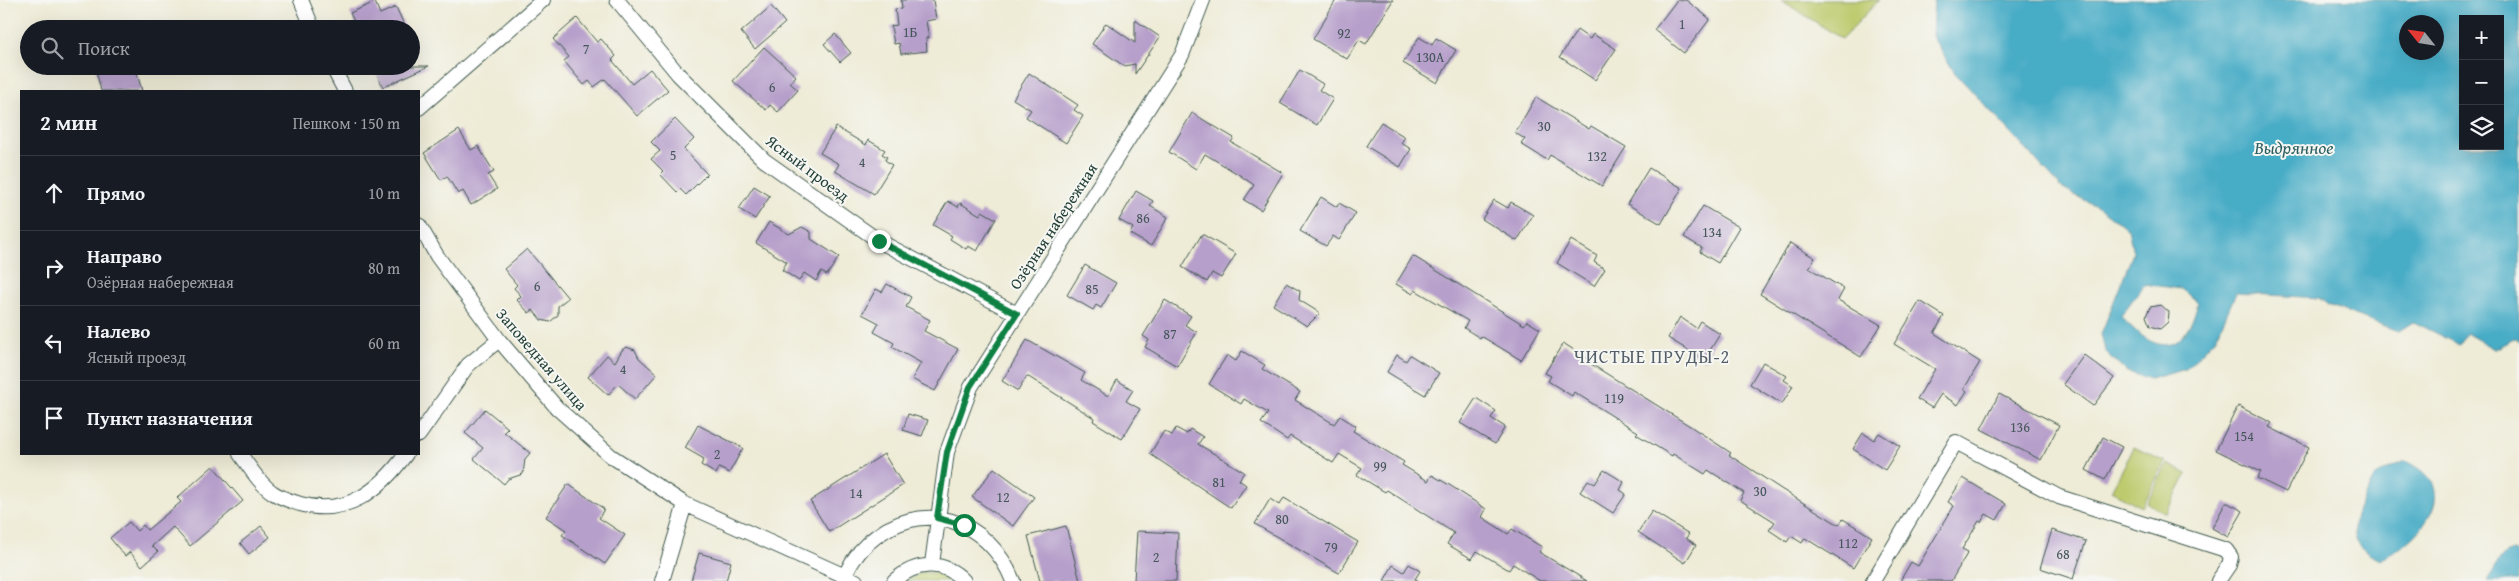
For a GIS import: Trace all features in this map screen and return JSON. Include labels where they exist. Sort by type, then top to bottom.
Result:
[{"type":"street","points":[[301,0],[309,20]]},
{"type":"street","points":[[420,107],[542,0]]},
{"type":"street","name":"Ясный проезд","points":[[617,0],[678,74],[764,160],[879,241],[1017,314]]},
{"type":"street","name":"Озёрная набережная","points":[[932,564],[947,452],[970,387],[1182,55],[1203,0]]},
{"type":"street","points":[[337,75],[344,90]]},
{"type":"street","name":"Заповедная улица","points":[[420,227],[437,256],[499,340],[557,408],[611,456],[684,504],[848,579]]},
{"type":"street","points":[[420,434],[468,365],[499,340]]},
{"type":"street","points":[[1873,581],[1956,442],[2059,497],[2226,550],[2231,557],[2229,565],[2218,581]]},
{"type":"street","points":[[241,455],[271,492],[289,501],[313,508],[334,508],[356,502],[374,491],[405,455]]},
{"type":"street","points":[[662,581],[684,504]]},
{"type":"street","points":[[848,579],[860,551],[881,531],[908,520],[937,518],[964,525],[987,540],[1005,561],[1013,581]]},
{"type":"street","points":[[894,581],[904,572],[917,566],[932,564],[949,569],[964,581]]},
{"type":"green space","points":[[1781,0],[1879,0],[1842,39]]},
{"type":"green space","points":[[2134,447],[2165,462],[2142,507],[2111,491]]},
{"type":"green space","points":[[2167,464],[2187,474],[2166,513],[2147,503]]},
{"type":"green space","points":[[923,572],[943,574],[954,581],[905,581]]},
{"type":"water","name":"Выдрянное","points":[[1934,0],[2519,0],[2519,341],[2514,339],[2494,349],[2466,333],[2459,345],[2413,322],[2399,331],[2328,305],[2319,298],[2236,293],[2216,338],[2186,369],[2150,379],[2127,372],[2105,351],[2101,334],[2133,253],[2128,229],[2098,207],[2063,189],[1955,73],[1932,36]],"holes":[[[2144,284],[2181,289],[2198,302],[2185,333],[2176,341],[2167,345],[2145,338],[2121,316]]]},
{"type":"water","points":[[2406,461],[2424,472],[2433,485],[2435,498],[2432,512],[2411,539],[2382,559],[2362,548],[2357,541],[2354,533],[2356,515],[2375,478],[2386,470]]},
{"type":"water","points":[[2512,551],[2519,553],[2519,581],[2487,581],[2500,559]]},
{"type":"building","points":[[901,0],[933,0],[936,19],[926,21],[929,38],[926,38],[927,51],[901,54],[899,43],[894,44],[891,26],[897,25],[895,9],[902,8]]},
{"type":"building","points":[[1336,0],[1393,0],[1366,44],[1359,40],[1347,59],[1313,39]]},
{"type":"building","points":[[1677,0],[1686,0],[1710,19],[1684,53],[1654,30]]},
{"type":"building","points":[[375,2],[380,14],[396,7],[402,20],[354,20],[350,13]]},
{"type":"building","points":[[771,6],[785,23],[755,49],[741,32]]},
{"type":"building","points":[[577,18],[597,42],[601,39],[616,56],[612,60],[632,84],[650,69],[668,90],[637,116],[605,79],[594,87],[589,81],[584,85],[564,61],[569,57],[553,39]]},
{"type":"building","points":[[1135,20],[1160,37],[1135,74],[1135,64],[1124,66],[1092,44],[1106,23],[1135,43]]},
{"type":"building","points":[[1577,30],[1590,39],[1593,34],[1616,49],[1595,80],[1560,57]]},
{"type":"building","points":[[835,34],[851,53],[840,62],[824,44]]},
{"type":"building","points":[[1419,37],[1432,45],[1436,38],[1456,50],[1437,83],[1403,63]]},
{"type":"building","points":[[764,47],[796,76],[790,83],[798,90],[778,112],[770,105],[766,110],[733,81]]},
{"type":"building","points":[[420,66],[429,66],[420,70]]},
{"type":"building","points":[[1300,70],[1323,84],[1319,90],[1333,99],[1317,125],[1280,103]]},
{"type":"building","points":[[1029,73],[1078,105],[1074,110],[1083,116],[1066,143],[1026,117],[1031,110],[1013,99]]},
{"type":"building","points":[[97,75],[138,75],[142,90],[101,90]]},
{"type":"building","points":[[377,75],[409,75],[383,87]]},
{"type":"building","points":[[1536,97],[1589,129],[1591,126],[1626,147],[1602,186],[1550,155],[1547,160],[1521,144],[1525,139],[1515,133]]},
{"type":"building","points":[[1192,113],[1234,138],[1231,142],[1283,173],[1261,210],[1244,200],[1254,185],[1238,174],[1205,154],[1196,169],[1169,152]]},
{"type":"building","points":[[675,119],[694,139],[684,149],[707,174],[686,195],[680,189],[677,192],[660,174],[663,171],[651,159],[660,151],[651,142]]},
{"type":"building","points":[[1381,122],[1405,137],[1401,143],[1411,149],[1400,167],[1366,146]]},
{"type":"building","points":[[836,127],[866,145],[868,140],[885,150],[882,154],[887,157],[885,160],[892,165],[874,194],[835,171],[839,164],[820,153]]},
{"type":"building","points":[[459,130],[471,150],[478,146],[494,172],[488,175],[497,189],[471,205],[463,191],[458,194],[447,176],[441,180],[424,153]]},
{"type":"building","points":[[1649,168],[1682,188],[1661,224],[1627,204]]},
{"type":"building","points":[[754,186],[770,196],[755,219],[739,209]]},
{"type":"building","points":[[1136,191],[1153,201],[1150,206],[1168,217],[1151,246],[1130,234],[1133,228],[1119,220]]},
{"type":"building","points":[[1321,197],[1337,207],[1339,203],[1356,213],[1339,240],[1333,236],[1326,246],[1300,231]]},
{"type":"building","points":[[1494,200],[1508,208],[1511,202],[1533,215],[1517,241],[1482,219]]},
{"type":"building","points":[[948,201],[958,207],[960,203],[980,215],[982,211],[996,219],[977,251],[968,246],[966,249],[950,239],[952,236],[933,225]]},
{"type":"building","points":[[1703,206],[1739,227],[1718,263],[1700,252],[1702,248],[1684,237]]},
{"type":"building","points":[[769,222],[789,234],[802,227],[811,232],[811,239],[839,257],[827,275],[821,272],[816,281],[804,273],[799,281],[782,270],[787,262],[756,243]]},
{"type":"building","points":[[1202,234],[1236,254],[1221,278],[1212,273],[1207,282],[1182,267]]},
{"type":"building","points":[[1571,240],[1597,256],[1594,262],[1605,269],[1594,286],[1557,263]]},
{"type":"building","points":[[1790,243],[1815,258],[1809,268],[1844,289],[1838,300],[1881,325],[1861,357],[1760,294]]},
{"type":"building","points":[[527,249],[568,298],[558,306],[558,315],[550,322],[541,320],[533,310],[529,313],[517,300],[521,296],[514,288],[517,285],[504,269]]},
{"type":"building","points":[[1413,256],[1524,325],[1527,321],[1540,329],[1521,360],[1464,328],[1468,321],[1415,290],[1413,294],[1396,284]]},
{"type":"building","points":[[1085,265],[1116,283],[1101,308],[1096,305],[1093,310],[1067,295]]},
{"type":"building","points":[[1286,283],[1300,291],[1299,300],[1320,313],[1307,326],[1273,305]]},
{"type":"building","points":[[887,284],[911,297],[906,307],[930,320],[924,331],[958,349],[935,391],[912,379],[921,363],[892,347],[894,343],[874,332],[879,323],[862,314],[876,289],[882,292]]},
{"type":"building","points":[[1165,300],[1191,316],[1185,325],[1197,332],[1177,366],[1145,347],[1149,340],[1143,336]]},
{"type":"building","points":[[1920,301],[1944,316],[1934,333],[1980,362],[1964,389],[1967,391],[1958,405],[1941,394],[1932,408],[1917,399],[1935,369],[1894,344]]},
{"type":"building","points":[[2161,305],[2169,312],[2168,322],[2160,329],[2150,326],[2146,316],[2150,307]]},
{"type":"building","points":[[1680,317],[1696,328],[1700,321],[1720,334],[1704,360],[1668,338]]},
{"type":"building","points":[[1027,340],[1085,373],[1081,380],[1108,396],[1117,380],[1133,390],[1126,401],[1140,409],[1122,439],[1093,421],[1094,418],[1027,376],[1018,391],[1002,381]]},
{"type":"building","points":[[1563,343],[1593,362],[1591,364],[1731,453],[1729,455],[1781,489],[1839,525],[1843,519],[1872,537],[1853,568],[1805,538],[1802,543],[1791,536],[1787,542],[1769,530],[1775,522],[1740,500],[1744,493],[1708,470],[1705,474],[1673,454],[1672,456],[1636,434],[1638,432],[1574,392],[1572,396],[1548,381],[1551,376],[1545,373]]},
{"type":"building","points":[[626,347],[635,350],[639,358],[657,374],[635,399],[618,384],[608,395],[588,377],[607,355],[615,362]]},
{"type":"building","points":[[1242,351],[1265,365],[1262,369],[1300,392],[1295,400],[1334,424],[1340,416],[1356,426],[1353,431],[1404,462],[1402,465],[1428,481],[1432,475],[1451,486],[1486,509],[1482,517],[1508,534],[1512,529],[1542,547],[1539,552],[1587,581],[1540,581],[1513,564],[1509,570],[1477,551],[1472,559],[1447,544],[1454,533],[1387,490],[1385,492],[1357,475],[1362,468],[1339,454],[1333,463],[1290,436],[1287,440],[1261,423],[1268,413],[1244,399],[1241,404],[1209,384],[1227,355],[1236,361]]},
{"type":"building","points":[[1397,355],[1406,361],[1410,355],[1439,373],[1425,395],[1387,372]]},
{"type":"building","points":[[2084,355],[2114,378],[2093,406],[2063,384]]},
{"type":"building","points":[[1763,362],[1787,376],[1784,380],[1793,386],[1782,404],[1750,384]]},
{"type":"building","points":[[1999,394],[2059,425],[2041,460],[1981,429]]},
{"type":"building","points":[[1476,398],[1496,411],[1491,418],[1505,427],[1495,444],[1460,423]]},
{"type":"building","points":[[2238,406],[2272,423],[2269,427],[2309,447],[2286,492],[2257,478],[2261,472],[2216,450]]},
{"type":"building","points":[[485,409],[508,428],[504,432],[530,453],[525,459],[523,474],[508,479],[504,484],[474,459],[483,448],[465,433]]},
{"type":"building","points":[[908,414],[928,420],[922,436],[903,430]]},
{"type":"building","points":[[698,425],[743,448],[729,473],[719,468],[716,474],[701,465],[704,459],[685,448]]},
{"type":"building","points":[[1176,428],[1187,434],[1190,429],[1203,437],[1198,444],[1244,472],[1239,480],[1246,485],[1231,508],[1150,454],[1164,431],[1172,435]]},
{"type":"building","points":[[1863,433],[1874,440],[1879,433],[1900,446],[1885,470],[1853,449]]},
{"type":"building","points":[[2103,437],[2122,447],[2105,480],[2086,470]]},
{"type":"building","points":[[884,454],[903,485],[829,532],[810,501]]},
{"type":"building","points":[[213,466],[243,501],[190,546],[173,527],[152,546],[158,552],[142,566],[130,552],[125,556],[110,538],[129,522],[137,531],[143,525],[147,530],[181,502],[177,498]]},
{"type":"building","points":[[994,468],[1034,497],[1013,526],[972,497]]},
{"type":"building","points":[[1604,470],[1624,482],[1620,490],[1626,494],[1613,513],[1580,492],[1588,480],[1595,484]]},
{"type":"building","points":[[1963,478],[2006,504],[1997,520],[1986,514],[1981,522],[1979,521],[1962,549],[1968,552],[1951,581],[1900,581],[1911,562],[1918,566],[1954,506],[1948,502]]},
{"type":"building","points":[[568,484],[604,509],[599,518],[625,535],[605,564],[562,535],[566,530],[546,517]]},
{"type":"building","points":[[1284,498],[1358,542],[1339,573],[1255,524],[1270,499],[1279,505]]},
{"type":"building","points":[[2226,502],[2243,511],[2228,537],[2212,528]]},
{"type":"building","points":[[1652,511],[1689,534],[1686,538],[1696,545],[1685,563],[1638,532]]},
{"type":"building","points":[[261,526],[270,537],[249,554],[240,543]]},
{"type":"building","points":[[1066,526],[1080,581],[1040,581],[1028,536]]},
{"type":"building","points":[[2052,530],[2086,541],[2073,579],[2040,568]]},
{"type":"building","points":[[1137,531],[1178,533],[1176,581],[1134,581]]},
{"type":"building","points":[[699,553],[731,562],[726,581],[691,581]]},
{"type":"building","points":[[1409,564],[1420,571],[1415,579],[1419,581],[1384,581],[1393,565],[1404,572]]},
{"type":"district","name":"ЧИСТЫЕ ПРУДЫ-2","points":[[1652,357]]},
{"type":"route","points":[[879,241],[1017,314],[970,387],[947,452],[937,518],[964,525]]}]
